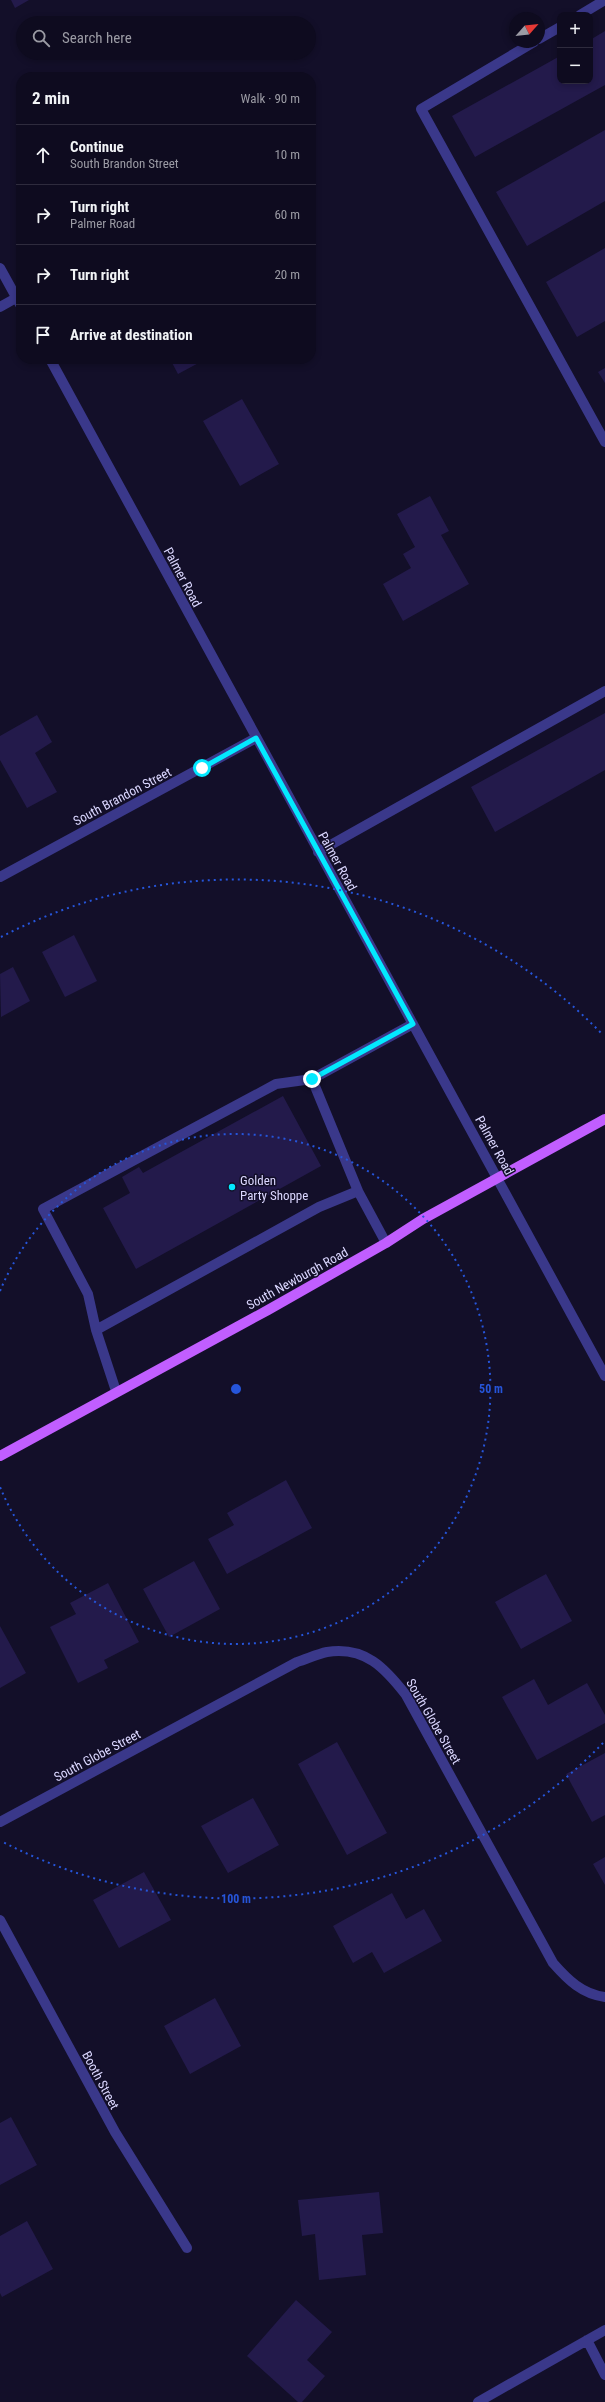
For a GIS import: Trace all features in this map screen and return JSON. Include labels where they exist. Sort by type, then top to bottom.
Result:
[{"type":"main road","name":"South Newburgh Road","points":[[0,1456],[116,1391],[268,1310],[386,1243],[423,1219],[605,1119]]},
{"type":"street","points":[[585,12],[605,0]]},
{"type":"street","points":[[545,35],[557,28]]},
{"type":"street","points":[[524,48],[420,108],[605,442]]},
{"type":"street","points":[[0,268],[16,297]]},
{"type":"street","points":[[0,307],[16,303]]},
{"type":"street","name":"Palmer Road","points":[[53,364],[605,1376]]},
{"type":"street","points":[[318,852],[605,691]]},
{"type":"street","name":"South Brandon Street","points":[[0,877],[256,738]]},
{"type":"street","points":[[116,1391],[96,1330],[88,1294],[43,1209],[276,1084],[312,1079],[413,1024]]},
{"type":"street","points":[[312,1079],[358,1191],[386,1243]]},
{"type":"street","points":[[96,1330],[319,1207],[358,1191]]},
{"type":"street","name":"South Globe Street","points":[[0,1822],[297,1662],[326,1652],[346,1652],[358,1654],[376,1662],[386,1669],[406,1695],[553,1963],[572,1984],[596,1996],[605,1997]]},
{"type":"street","name":"Booth Street","points":[[0,1920],[115,2132],[187,2248]]},
{"type":"street","points":[[478,2402],[605,2330]]},
{"type":"street","points":[[587,2340],[605,2375]]},
{"type":"building","points":[[11,0],[29,0],[15,8]]},
{"type":"building","points":[[605,31],[605,85],[475,157],[452,116],[557,58],[557,84],[593,84],[593,38]]},
{"type":"building","points":[[605,130],[605,201],[527,246],[496,192]]},
{"type":"building","points":[[605,248],[605,321],[577,337],[546,282]]},
{"type":"building","points":[[173,364],[197,364],[178,374]]},
{"type":"building","points":[[605,368],[605,383],[598,372]]},
{"type":"building","points":[[242,399],[279,464],[240,486],[203,421]]},
{"type":"building","points":[[430,496],[449,531],[441,535],[469,584],[403,621],[383,584],[411,568],[403,554],[415,547],[397,514]]},
{"type":"building","points":[[605,713],[605,770],[495,832],[471,787]]},
{"type":"building","points":[[37,715],[52,742],[35,753],[57,792],[27,808],[0,760],[0,736]]},
{"type":"building","points":[[74,935],[97,981],[65,997],[42,952]]},
{"type":"building","points":[[13,967],[30,1001],[1,1017],[0,974]]},
{"type":"building","points":[[283,1096],[321,1166],[136,1269],[103,1208],[130,1193],[122,1177],[139,1167],[143,1173]]},
{"type":"building","points":[[286,1480],[312,1528],[227,1574],[208,1539],[234,1525],[227,1513]]},
{"type":"building","points":[[194,1561],[220,1609],[169,1637],[143,1589]]},
{"type":"building","points":[[546,1574],[572,1621],[521,1649],[495,1602]]},
{"type":"building","points":[[108,1583],[139,1642],[104,1660],[108,1668],[78,1683],[50,1627],[76,1614],[70,1603]]},
{"type":"building","points":[[0,1626],[26,1673],[0,1688]]},
{"type":"building","points":[[534,1679],[548,1705],[587,1683],[605,1715],[605,1723],[537,1760],[502,1697]]},
{"type":"building","points":[[337,1742],[387,1833],[347,1855],[298,1764]]},
{"type":"building","points":[[605,1753],[605,1815],[592,1822],[566,1774]]},
{"type":"building","points":[[253,1798],[279,1845],[228,1873],[201,1826]]},
{"type":"building","points":[[605,1857],[605,1885],[593,1864]]},
{"type":"building","points":[[144,1872],[171,1920],[119,1948],[93,1900]]},
{"type":"building","points":[[392,1893],[406,1919],[424,1909],[442,1941],[384,1973],[372,1952],[353,1963],[333,1926]]},
{"type":"building","points":[[215,1998],[241,2046],[190,2074],[164,2026]]},
{"type":"building","points":[[11,2117],[37,2165],[0,2185],[0,2123]]},
{"type":"building","points":[[379,2192],[383,2233],[362,2235],[366,2275],[319,2280],[315,2234],[302,2236],[298,2200]]},
{"type":"building","points":[[27,2221],[53,2269],[2,2297],[0,2293],[0,2236]]},
{"type":"building","points":[[296,2300],[332,2332],[307,2360],[325,2376],[302,2402],[298,2402],[247,2356]]},
{"type":"place","name":"Golden Party Shoppe","points":[[232,1187]]},
{"type":"route","points":[[202,768],[256,738],[300,821],[413,1024],[312,1079]]}]
